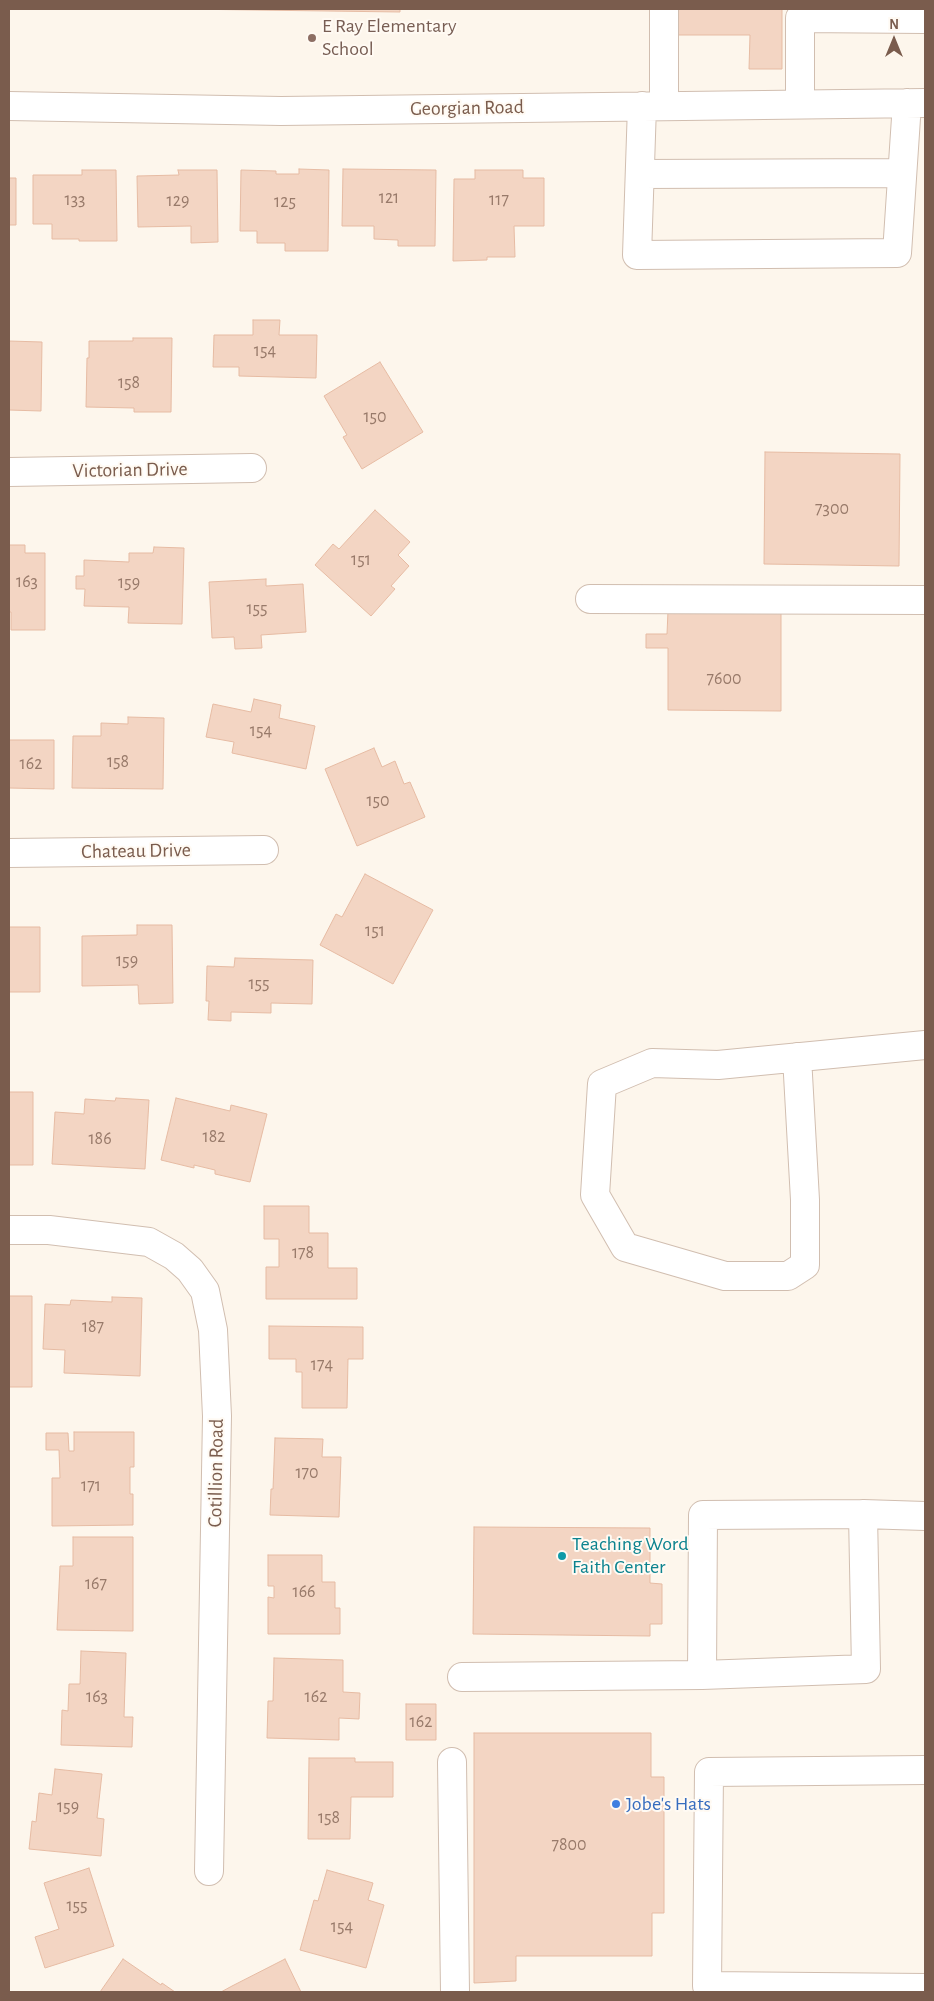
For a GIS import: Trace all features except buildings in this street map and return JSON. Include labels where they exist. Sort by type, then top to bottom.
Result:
[{"type":"street","points":[[664,9],[653,106],[640,174],[638,255],[897,253],[902,173],[916,103]]},
{"type":"street","points":[[800,104],[800,18],[925,19]]},
{"type":"street","name":"Georgian Road","points":[[9,106],[281,111],[916,103]]},
{"type":"street","points":[[640,174],[902,173]]},
{"type":"street","name":"Victorian Drive","points":[[9,472],[252,468]]},
{"type":"street","points":[[590,599],[925,600]]},
{"type":"street","name":"Chateau Drive","points":[[9,853],[264,850]]},
{"type":"street","points":[[797,1058],[805,1200],[805,1265],[788,1276],[725,1276],[625,1246],[595,1195],[602,1084],[652,1062],[718,1064],[925,1045]]},
{"type":"street","name":"Cotillion Road","points":[[9,1230],[50,1230],[149,1242],[174,1256],[190,1270],[205,1291],[213,1330],[217,1416],[209,1872]]},
{"type":"street","points":[[702,1675],[703,1515],[863,1514],[925,1516]]},
{"type":"street","points":[[462,1677],[702,1675],[866,1669],[863,1514]]},
{"type":"street","points":[[452,1762],[455,1992]]},
{"type":"street","points":[[925,1770],[709,1772],[701,1989],[925,1988]]},
{"type":"place","name":"E Ray Elementary School","points":[[312,38]]},
{"type":"place","name":"Teaching Word Faith Center","points":[[562,1556]]},
{"type":"place","name":"Jobe's Hats","points":[[616,1804]]}]
